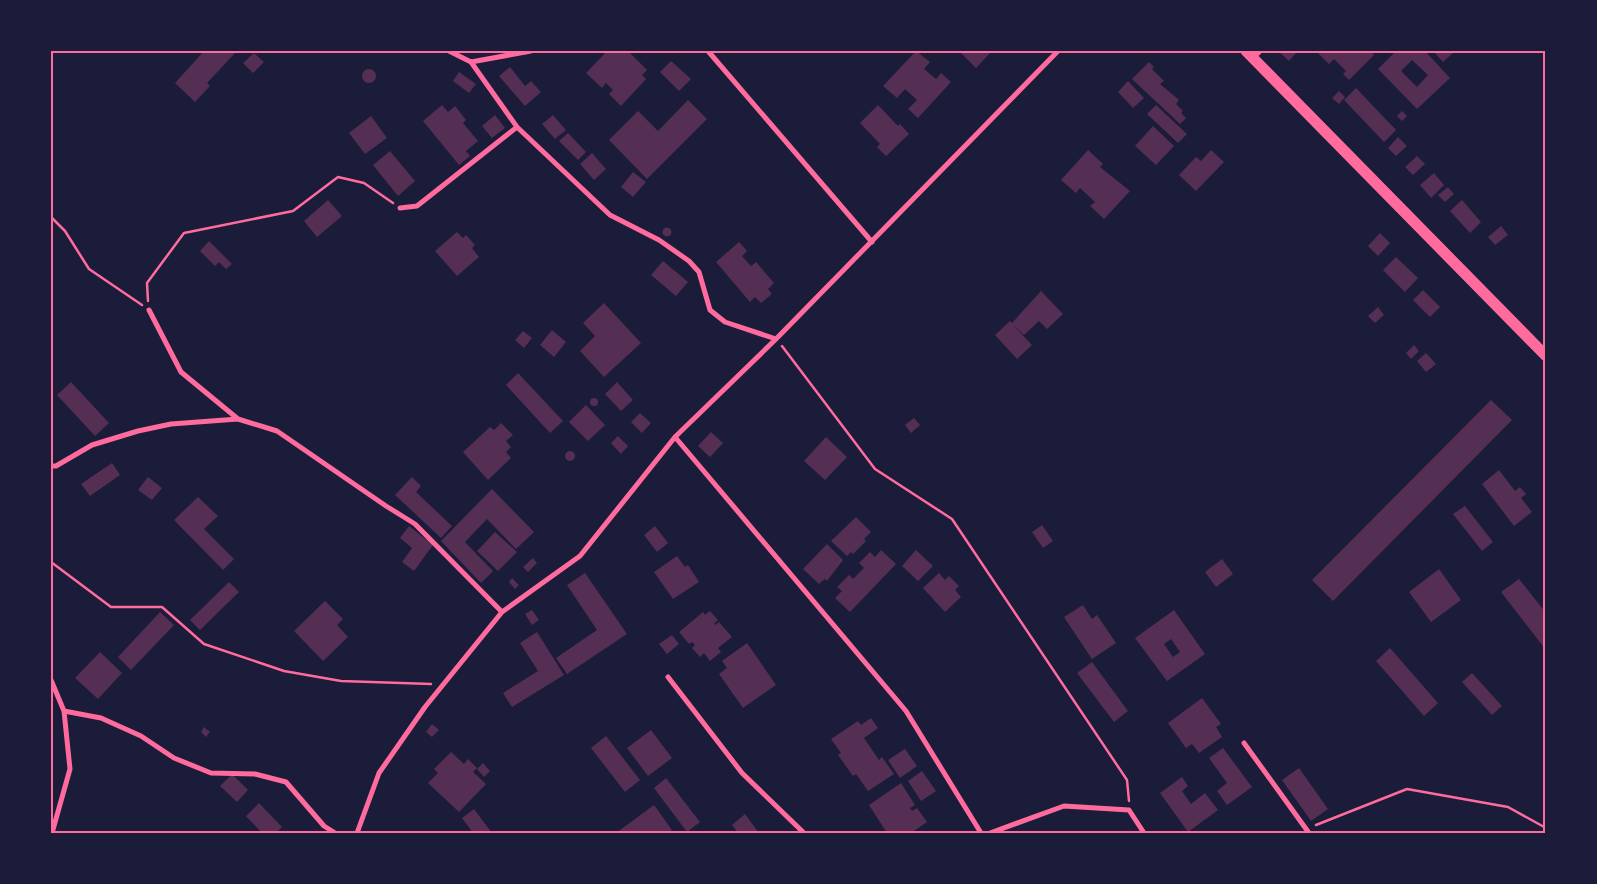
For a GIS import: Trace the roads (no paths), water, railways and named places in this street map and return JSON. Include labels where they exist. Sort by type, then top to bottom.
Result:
[{"type":"main road","points":[[1253,54],[1546,356]]},
{"type":"street","points":[[449,51],[471,62],[517,127],[610,215],[659,240],[689,261],[699,272],[710,310],[725,322],[776,339]]},
{"type":"street","points":[[471,62],[531,51]]},
{"type":"street","points":[[708,51],[872,242]]},
{"type":"street","points":[[356,833],[379,773],[445,682],[502,612],[580,556],[675,438],[872,242],[1058,51]]},
{"type":"street","points":[[400,208],[418,206],[517,127]]},
{"type":"street","points":[[149,310],[181,372],[238,419]]},
{"type":"street","points":[[51,466],[56,466],[92,445],[138,431],[170,424],[238,419],[277,430],[415,524],[502,612]]},
{"type":"street","points":[[675,438],[906,710],[981,833]]},
{"type":"street","points":[[668,678],[742,773],[804,833]]},
{"type":"street","points":[[51,680],[64,711],[70,768],[52,833]]},
{"type":"street","points":[[64,711],[101,718],[140,736],[174,758],[211,773],[255,774],[286,782],[324,826],[335,833]]},
{"type":"street","points":[[1244,743],[1307,831]]},
{"type":"street","points":[[990,833],[1064,806],[1130,810],[1144,833]]}]
